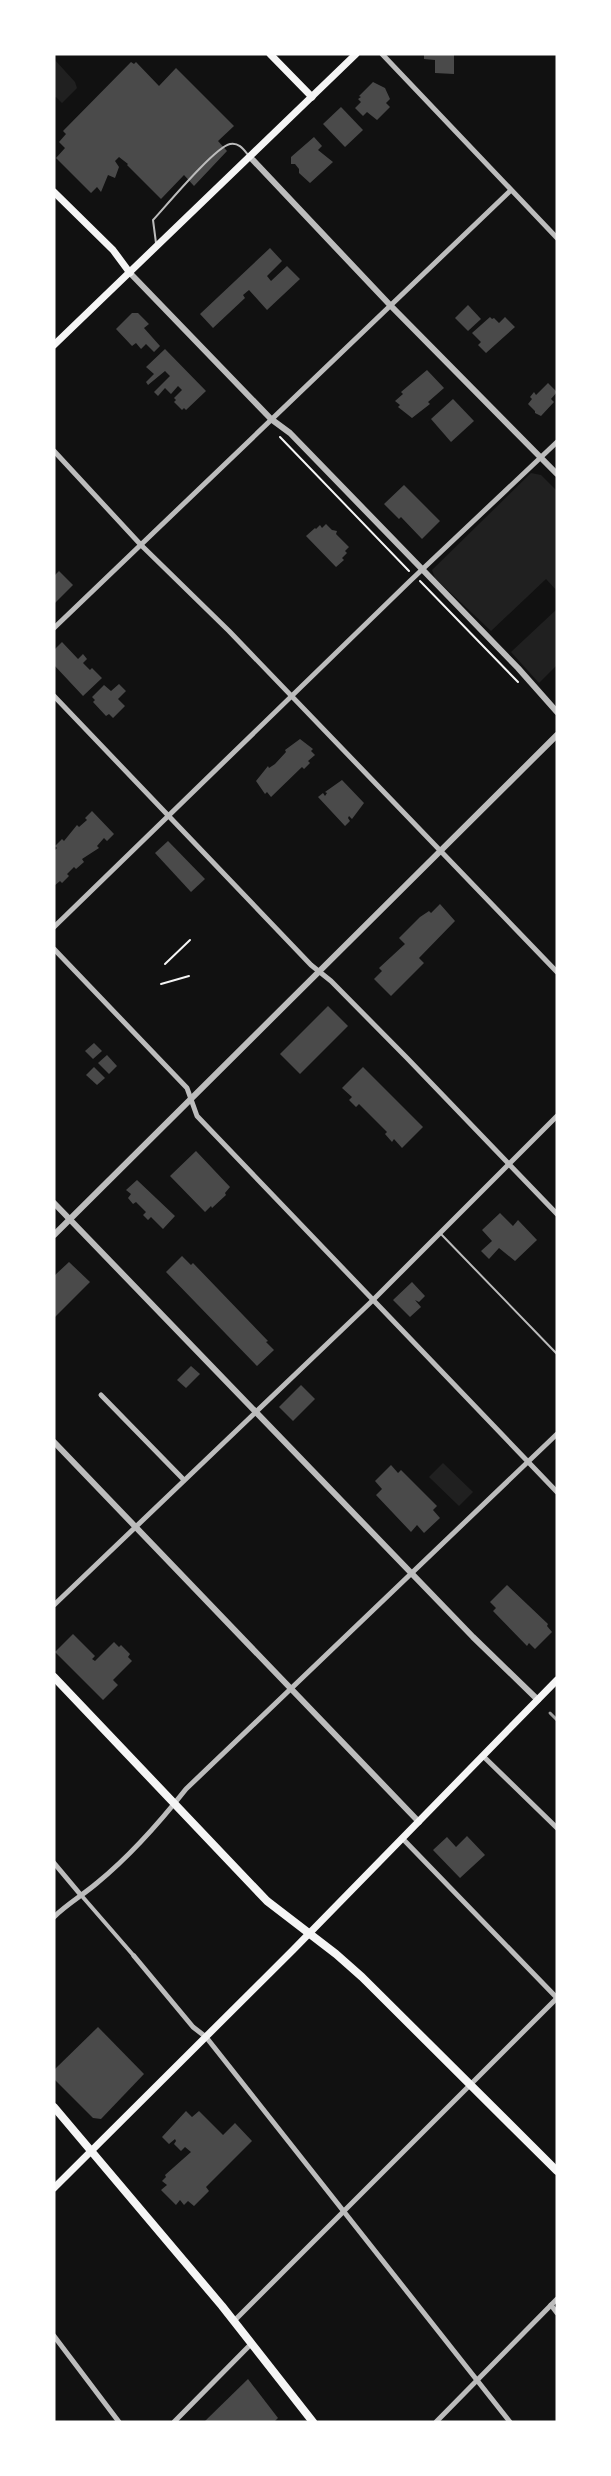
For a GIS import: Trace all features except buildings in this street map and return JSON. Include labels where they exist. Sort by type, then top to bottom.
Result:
[{"type":"main road","points":[[270,54],[312,97]]},
{"type":"main road","points":[[54,345],[356,54]]},
{"type":"main road","points":[[54,192],[113,250],[130,273]]},
{"type":"main road","points":[[54,1677],[267,1901],[362,1977],[557,2171]]},
{"type":"main road","points":[[54,2188],[419,1822],[557,1680]]},
{"type":"main road","points":[[54,2107],[234,2321],[313,2422]]},
{"type":"street","points":[[382,54],[557,238]]},
{"type":"street","points":[[250,157],[390,305],[557,474]]},
{"type":"street","points":[[54,628],[510,191]]},
{"type":"street","points":[[130,273],[270,419],[290,433],[518,668],[557,712]]},
{"type":"street","points":[[54,927],[557,441]]},
{"type":"street","points":[[54,451],[141,545],[292,696],[557,972]]},
{"type":"street","points":[[54,696],[557,1214]]},
{"type":"street","points":[[54,1235],[557,735]]},
{"type":"street","points":[[54,949],[187,1088],[197,1116],[557,1492]]},
{"type":"street","points":[[54,1605],[372,1301],[557,1116]]},
{"type":"street","points":[[54,1203],[257,1411],[323,1483],[473,1637],[538,1700]]},
{"type":"street","points":[[101,1395],[184,1480]]},
{"type":"street","points":[[54,1917],[80,1894],[98,1882],[186,1789],[557,1434]]},
{"type":"street","points":[[54,1442],[419,1822]]},
{"type":"street","points":[[483,1756],[557,1828]]},
{"type":"street","points":[[234,2321],[557,1998],[402,1838]]},
{"type":"street","points":[[54,1863],[193,2027],[206,2037],[510,2422]]},
{"type":"street","points":[[436,2422],[557,2299]]},
{"type":"street","points":[[551,2305],[557,2313]]},
{"type":"street","points":[[54,2336],[119,2422]]},
{"type":"street","points":[[174,2422],[252,2343]]},
{"type":"lane","points":[[157,246],[153,220],[189,180],[224,147],[232,143],[239,144],[250,157]]},
{"type":"lane","points":[[440,1232],[557,1354]]},
{"type":"path","points":[[165,964],[190,940]]},
{"type":"path","points":[[161,984],[189,976]]},
{"type":"shaded area","points":[[54,59],[75,82],[77,88],[62,103],[56,97],[54,98]]},
{"type":"shaded area","points":[[531,473],[541,475],[557,491],[557,591],[546,579],[491,631],[435,578],[432,570]]},
{"type":"shaded area","points":[[557,609],[557,665],[539,683],[511,652]]},
{"type":"shaded area","points":[[443,1463],[473,1492],[459,1506],[429,1477]]},
{"type":"railway","points":[[550,1713],[557,1720]]}]
